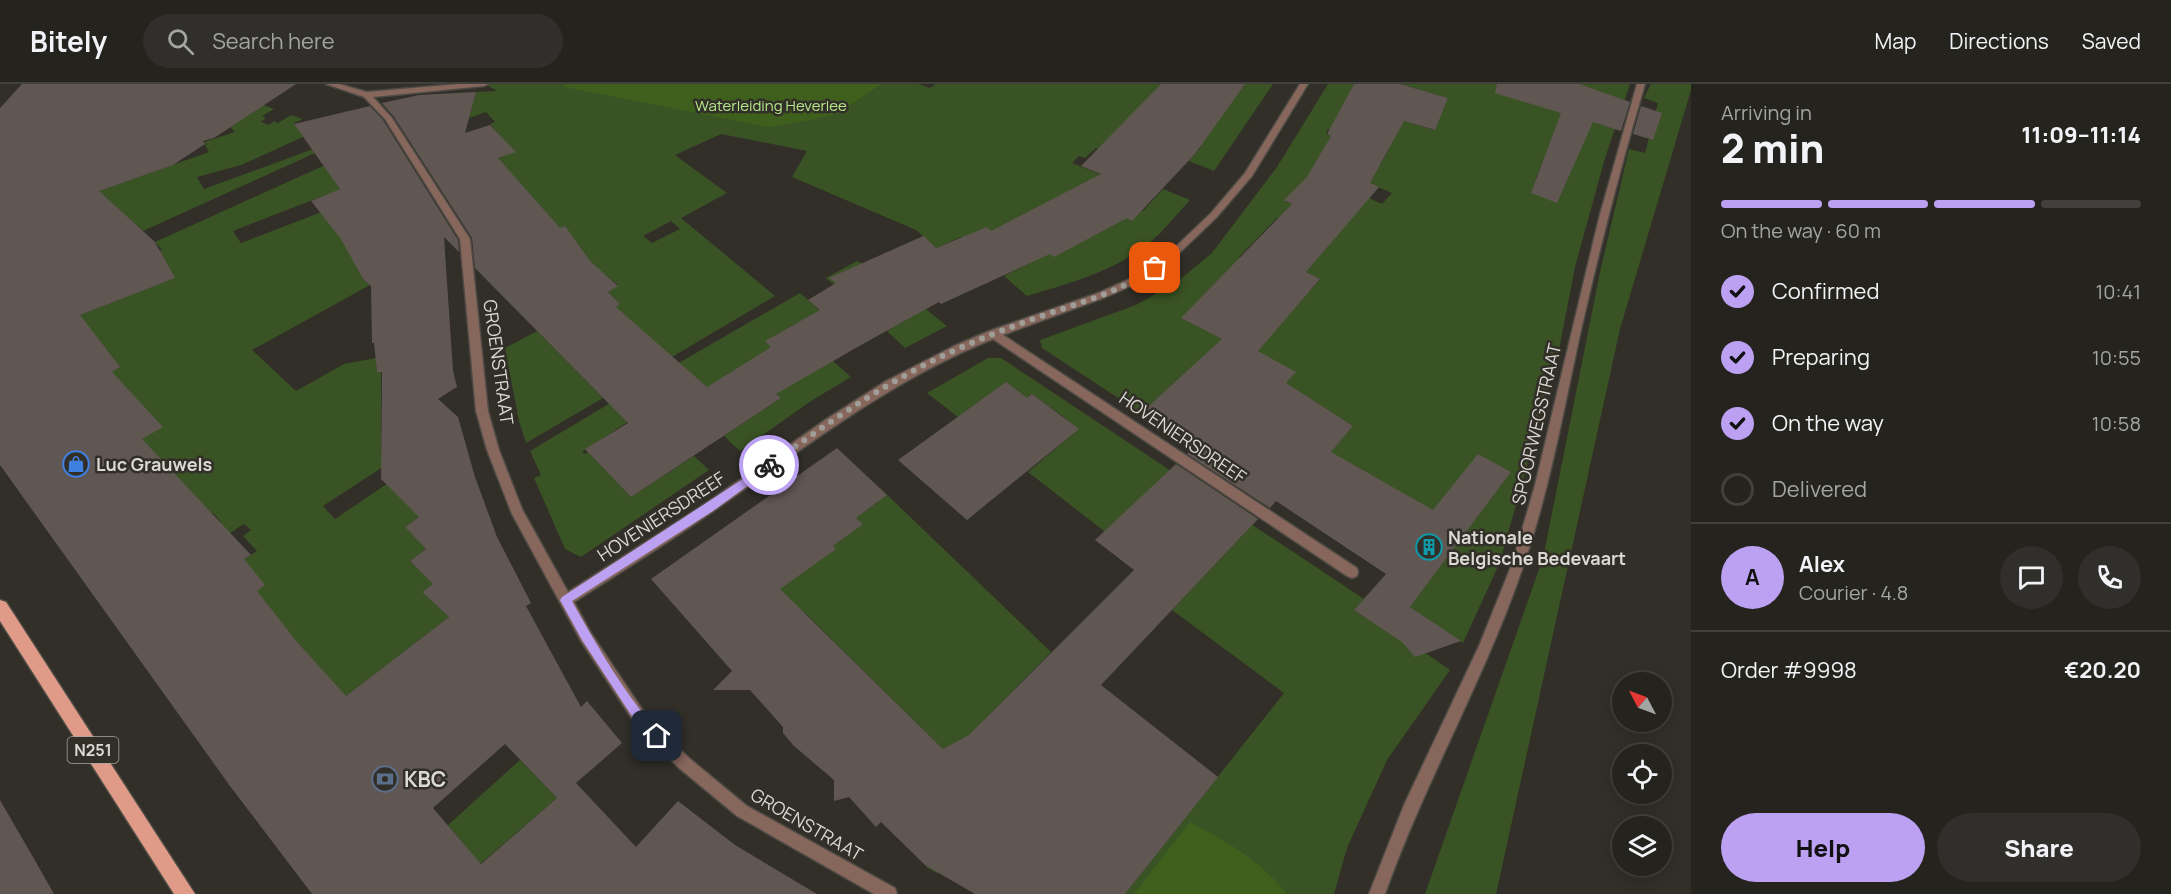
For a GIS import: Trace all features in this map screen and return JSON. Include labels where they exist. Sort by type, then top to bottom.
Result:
[{"type":"main road","name":"N251","points":[[0,607],[185,894]]},
{"type":"street","points":[[330,84],[367,94],[484,84]]},
{"type":"street","name":"HOVENIERSDREEF","points":[[566,600],[709,508],[832,421],[890,384],[993,334],[1102,295],[1140,278],[1169,258],[1214,214],[1250,174],[1304,84]]},
{"type":"street","name":"SPOORWEGSTRAAT","points":[[1377,894],[1389,857],[1469,684],[1517,568],[1531,525],[1618,158],[1641,84]]},
{"type":"street","name":"GROENSTRAAT","points":[[367,94],[388,118],[465,239],[485,421],[516,510],[586,637],[643,723],[684,763],[742,811],[889,894]]},
{"type":"street","name":"HOVENIERSDREEF","points":[[993,334],[1352,572]]},
{"type":"green space","points":[[485,84],[564,84],[566,87],[841,112],[882,84],[919,84],[930,88],[935,84],[1182,84],[1233,100],[1245,84],[1273,84],[1214,171],[1189,161],[1201,147],[1148,128],[1116,156],[1096,148],[1085,158],[1079,156],[1072,163],[1102,175],[1143,211],[1163,189],[1190,200],[1155,238],[1121,262],[1091,276],[1027,296],[1004,276],[1030,263],[961,237],[936,248],[916,230],[792,177],[807,151],[721,134],[675,155],[727,193],[681,218],[775,296],[655,367],[636,325],[626,316],[610,324],[605,313],[620,304],[608,292],[618,285],[601,271],[590,277],[560,228],[486,163],[514,152],[490,124],[495,122],[486,112],[469,118],[476,92],[497,91]],"holes":[[[671,221],[680,229],[652,243],[643,236]]]},
{"type":"green space","name":"Waterleiding Heverlee","points":[[564,84],[882,84],[841,112],[816,119],[768,127],[565,87]]},
{"type":"green space","points":[[1328,84],[1354,84],[1344,103],[1434,130],[1448,98],[1400,84],[1630,84],[1605,158],[1575,267],[1558,355],[1500,562],[1463,643],[1410,607],[1511,472],[1385,572],[1321,462],[1353,426],[1311,400],[1186,372],[1141,413],[1042,348],[1040,340],[1136,305],[1178,281],[1212,253],[1277,167]],"holes":[[[1328,129],[1389,149],[1380,165],[1326,145],[1331,136],[1326,134]],[[1544,159],[1572,168],[1564,187],[1536,178]],[[1321,163],[1392,193],[1382,204],[1367,197],[1335,223],[1285,201]],[[1277,218],[1301,229],[1334,239],[1306,272],[1320,279],[1311,290],[1239,257]],[[1226,273],[1248,352],[1182,318]]]},
{"type":"green space","points":[[1651,84],[1691,84],[1691,90],[1620,329],[1496,894],[1425,894],[1543,558],[1600,272],[1629,149],[1645,153],[1658,103],[1644,98]]},
{"type":"green space","points":[[263,105],[274,109],[262,116],[266,118],[261,122],[269,125],[274,121],[278,123],[291,115],[303,119],[294,123],[303,137],[241,165],[197,177],[204,189],[368,129],[143,231],[133,222],[59,205],[209,152],[204,142],[235,132],[230,127],[234,125],[228,121]]},
{"type":"green space","points":[[376,142],[395,168],[233,231],[241,243],[348,202],[385,212],[357,268],[363,279],[370,285],[252,350],[296,391],[344,364],[376,358],[377,372],[381,372],[381,451],[392,461],[323,506],[335,519],[409,469],[445,498],[405,527],[426,549],[410,561],[433,584],[422,592],[449,617],[346,696],[319,669],[195,591],[257,551],[243,536],[251,530],[244,524],[221,539],[212,529],[221,522],[213,513],[204,518],[80,389],[120,367],[111,356],[8,309],[162,250],[155,242]],"holes":[[[163,282],[70,319],[60,297]]]},
{"type":"green space","points":[[857,261],[882,274],[947,326],[905,348],[887,331],[915,315],[837,287],[826,278]]},
{"type":"green space","points":[[800,293],[825,315],[797,328],[793,325],[766,341],[833,361],[851,377],[811,401],[740,451],[724,436],[781,398],[743,365],[699,392],[658,375]]},
{"type":"green space","points":[[537,331],[603,398],[526,443],[519,421],[505,348]]},
{"type":"green space","points":[[988,358],[1001,358],[1364,599],[1354,610],[1407,644],[1407,648],[1414,655],[1424,652],[1450,670],[1387,760],[1347,848],[1334,894],[1125,894],[1284,693],[1172,610],[1244,534],[1201,504],[1104,531],[1028,472],[1074,433],[1065,418],[1032,394],[1027,398],[1006,383],[958,417],[927,393]]},
{"type":"green space","points":[[627,393],[632,419],[582,452],[584,454],[588,452],[631,497],[694,456],[709,470],[581,557],[565,549],[534,478],[541,475],[530,451]]},
{"type":"green space","points":[[880,488],[1051,652],[986,718],[1038,767],[937,873],[926,867],[970,820],[949,755],[805,613],[770,594],[862,524],[856,518],[878,502]]},
{"type":"green space","points":[[520,760],[557,798],[480,864],[448,825]]},
{"type":"green space","points":[[1190,822],[1254,861],[1287,894],[1134,894]]},
{"type":"building","points":[[22,84],[296,84],[214,138],[203,141],[205,144],[173,165],[99,191],[155,242],[175,278],[80,315],[120,367],[112,372],[163,427],[142,439],[251,555],[244,559],[265,585],[257,591],[297,642],[346,696],[449,617],[422,592],[433,584],[410,561],[426,549],[405,527],[419,517],[381,479],[382,372],[377,372],[374,343],[372,343],[371,286],[363,279],[341,239],[311,201],[340,189],[294,124],[370,106],[383,120],[458,240],[459,252],[444,237],[453,371],[457,387],[438,399],[458,417],[475,477],[497,537],[531,603],[526,606],[581,707],[587,701],[622,743],[576,783],[636,847],[678,801],[735,845],[817,894],[312,894],[230,786],[0,465],[0,108]],"holes":[[[505,744],[557,798],[481,864],[433,808]]]},
{"type":"building","points":[[1161,84],[1245,84],[1195,154],[1132,221],[1127,218],[1054,257],[1050,254],[941,304],[939,302],[776,394],[781,398],[631,497],[585,449],[628,423],[475,268],[472,238],[394,117],[382,103],[419,95],[476,92],[465,133],[490,125],[516,152],[498,158],[560,228],[565,226],[590,261],[618,286],[608,292],[620,304],[616,307],[707,387],[771,347],[765,341],[820,310],[808,300],[836,283],[829,278],[924,236],[936,248],[987,227],[991,231],[1101,174],[1081,166]]},
{"type":"building","points":[[1354,84],[1400,84],[1448,98],[1435,130],[1404,121],[1370,183],[1379,187],[1306,272],[1320,279],[1258,351],[1296,372],[1286,383],[1353,426],[1331,452],[1433,510],[1478,454],[1511,472],[1410,607],[1461,641],[1415,657],[1402,642],[1354,610],[1386,574],[1276,501],[1270,508],[1187,454],[1193,448],[1141,413],[1222,339],[1181,318],[1292,204],[1284,200],[1307,177],[1331,136],[1327,134]]},
{"type":"building","points":[[1497,84],[1579,84],[1630,102],[1621,131],[1593,122],[1557,203],[1531,193],[1561,113],[1495,93]]},
{"type":"building","points":[[1641,106],[1662,113],[1653,140],[1633,134]]},
{"type":"building","points":[[1006,382],[1027,398],[1032,394],[1079,429],[967,520],[898,460]]},
{"type":"building","points":[[837,448],[887,495],[856,518],[863,524],[833,546],[836,549],[780,589],[943,749],[969,735],[1134,570],[1095,540],[1176,464],[1258,519],[1101,685],[1218,777],[1125,894],[975,894],[925,865],[881,822],[876,827],[849,797],[834,801],[834,780],[794,746],[783,733],[783,727],[750,690],[713,690],[732,671],[651,579]]},
{"type":"building","points":[[0,800],[33,857],[54,894],[0,894]]},
{"type":"way so far","points":[[769,465],[890,384],[958,349],[1102,295],[1140,278],[1155,268]]},
{"type":"place","name":"Luc Grauwels","points":[[76,464]]},
{"type":"place","name":"Nationale Belgische Bedevaart","points":[[1429,547]]},
{"type":"place","name":"KBC","points":[[385,779]]},
{"type":"route","points":[[657,736],[643,723],[586,637],[566,600],[709,508],[769,465]]}]
